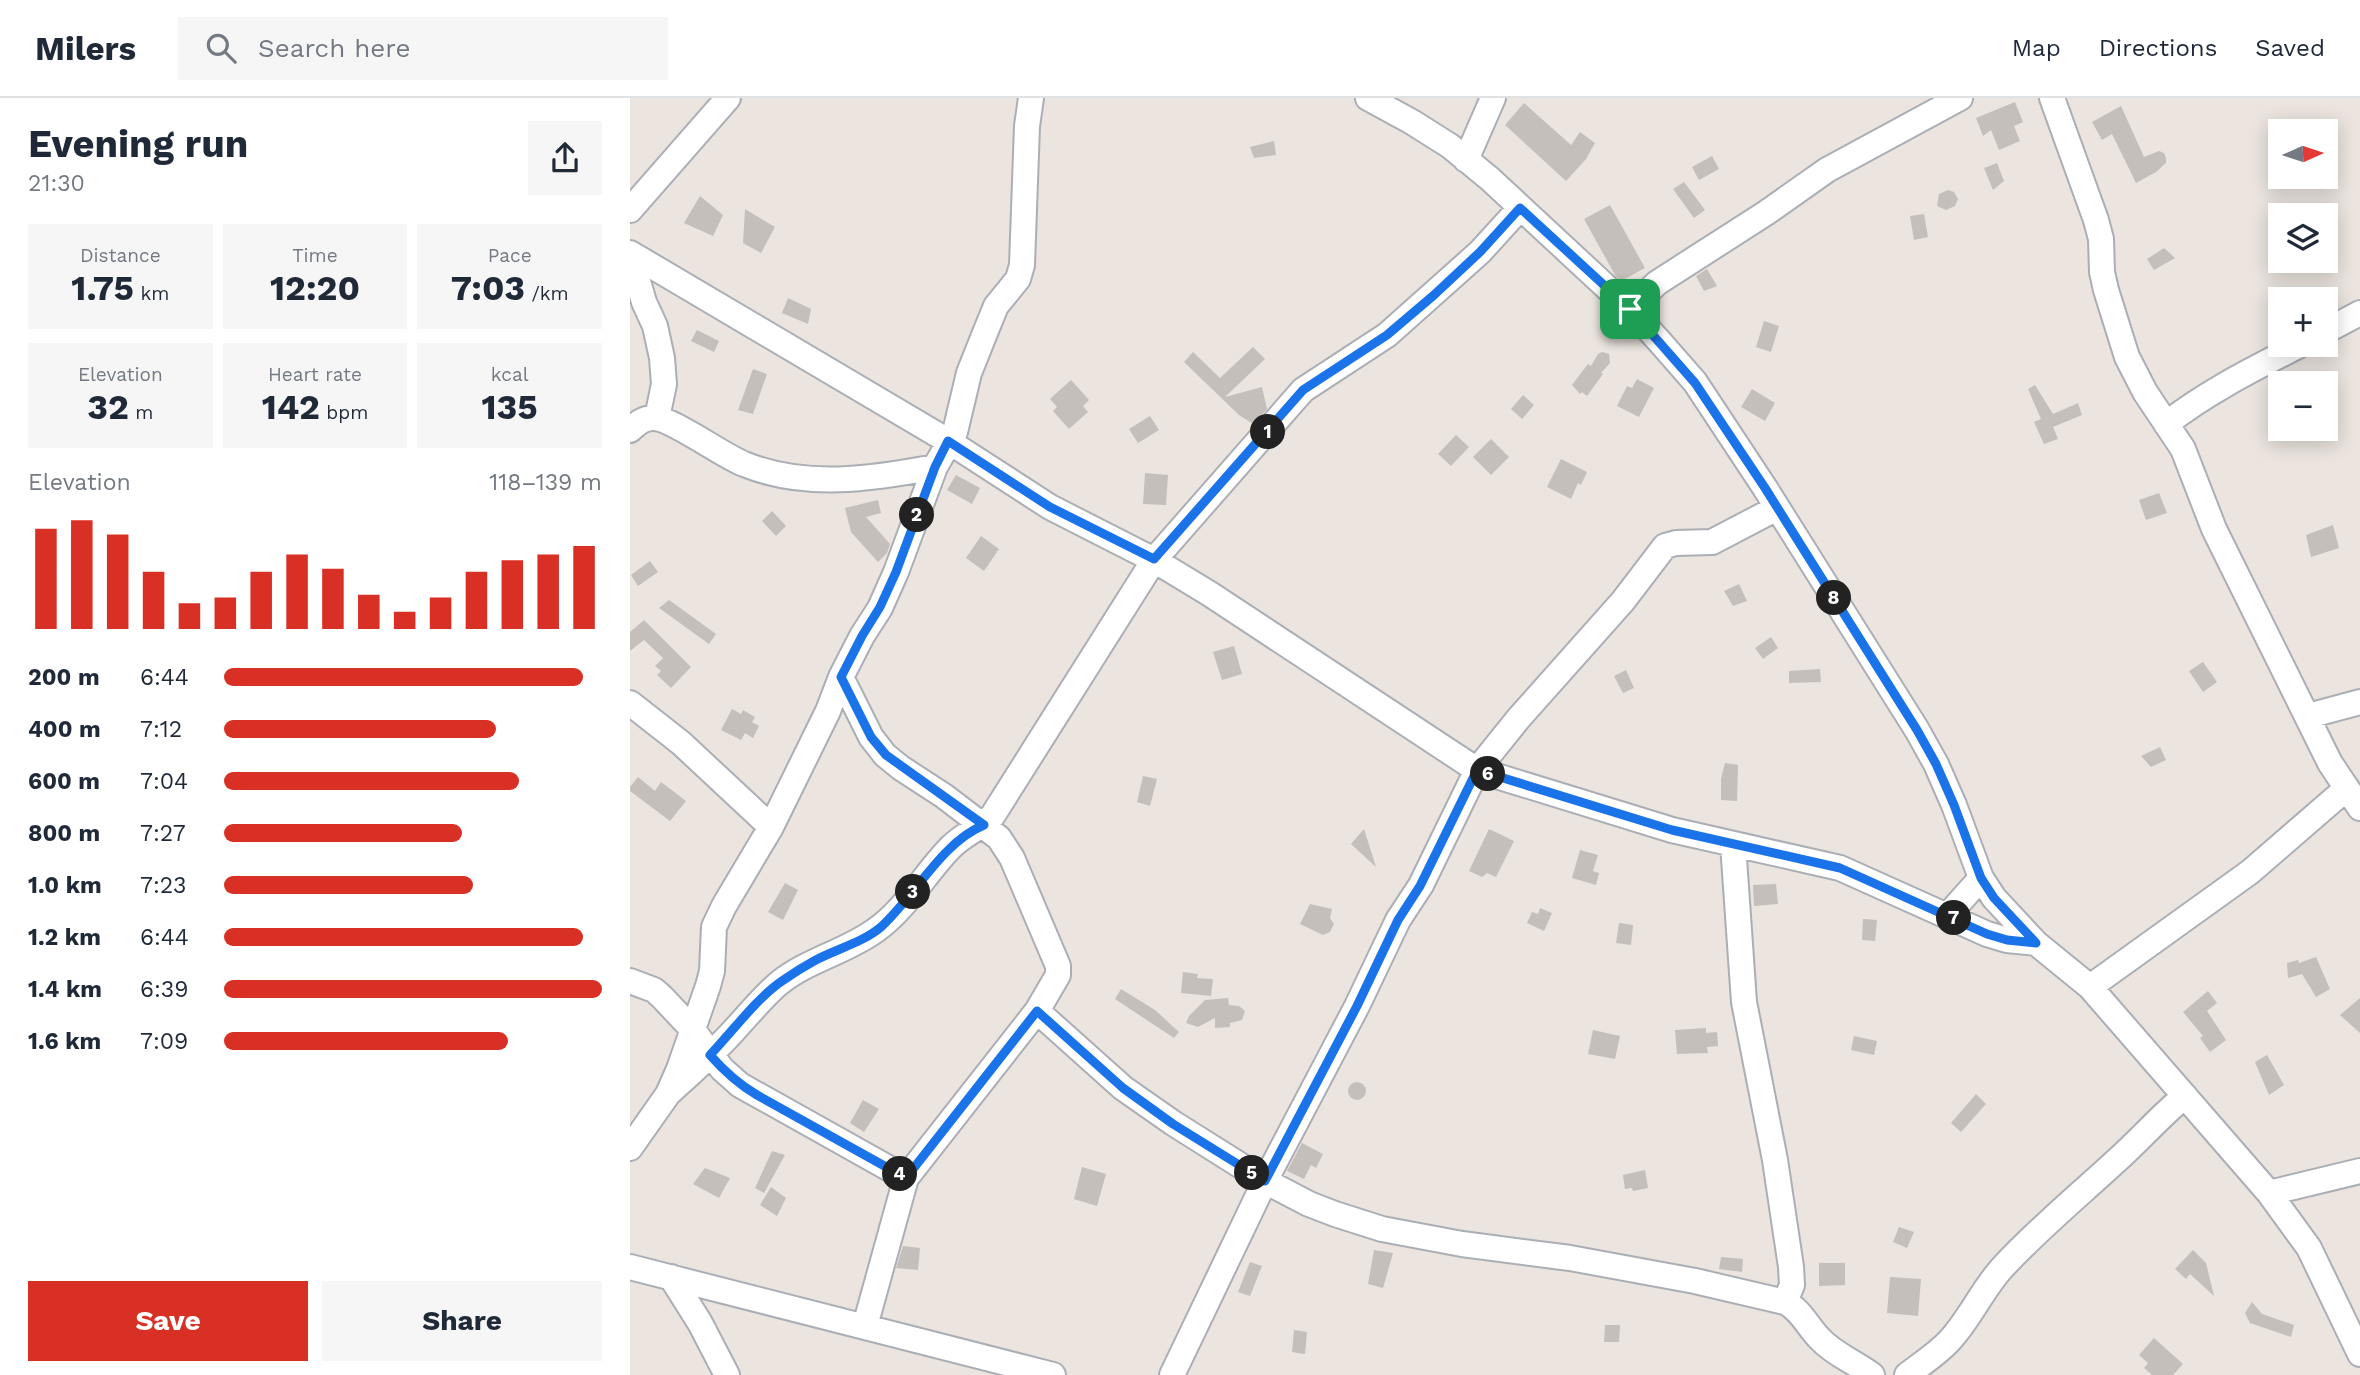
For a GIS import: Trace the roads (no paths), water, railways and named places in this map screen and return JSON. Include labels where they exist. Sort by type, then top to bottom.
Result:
[{"type":"street","points":[[630,210],[728,98]]},
{"type":"street","points":[[668,1094],[712,971],[714,927],[771,827],[828,711],[841,677],[880,607],[935,467],[955,432],[969,373],[996,306],[1018,279],[1022,265],[1027,125],[1031,98]]},
{"type":"street","points":[[1368,98],[1412,122],[1466,160],[1630,309],[1695,383],[1777,508],[1936,764],[1981,878],[1994,898],[2036,943],[2091,987],[2269,1193],[2309,1248],[2360,1354]]},
{"type":"street","points":[[1466,160],[1493,98]]},
{"type":"street","points":[[1630,309],[1657,283],[1827,170],[1960,98]]},
{"type":"street","points":[[2052,98],[2091,204],[2101,239],[2102,272],[2116,328],[2127,357],[2145,392],[2183,449],[2214,529],[2330,763],[2353,798],[2091,987]]},
{"type":"street","points":[[630,1148],[668,1094],[710,1055],[779,983],[814,961],[863,939],[879,928],[923,881],[949,848],[965,834],[984,825],[999,806],[1154,559],[1303,390],[1387,335],[1480,252],[1520,208]]},
{"type":"street","points":[[630,253],[948,441],[1050,507],[1154,559],[1477,770],[1672,830],[1840,868],[1970,927],[2007,940],[2036,943]]},
{"type":"street","points":[[630,253],[644,302],[655,326],[662,358],[664,384],[657,418]]},
{"type":"street","points":[[2338,325],[2360,313]]},
{"type":"street","points":[[2166,425],[2193,403],[2277,357]]},
{"type":"street","points":[[630,430],[643,420],[657,418],[667,421],[741,464],[775,475],[811,480],[848,479],[935,467]]},
{"type":"street","points":[[1172,1375],[1265,1181],[1357,1006],[1398,920],[1420,886],[1477,770],[1518,719],[1623,601],[1665,546],[1712,542],[1777,508]]},
{"type":"street","points":[[841,677],[871,737],[886,755],[999,838],[1012,858],[1056,958],[1058,975],[1037,1011],[906,1178],[865,1326]]},
{"type":"street","points":[[2308,716],[2360,702]]},
{"type":"street","points":[[630,703],[681,743],[771,827]]},
{"type":"street","points":[[1733,844],[1744,1002],[1776,1160],[1791,1267],[1792,1285],[1785,1302]]},
{"type":"street","points":[[1948,915],[1981,878]]},
{"type":"street","points":[[630,981],[654,990],[662,997],[693,1030],[722,1069],[740,1085],[906,1178]]},
{"type":"street","points":[[1037,1011],[1123,1088],[1173,1124],[1265,1181],[1309,1204],[1382,1229],[1462,1244],[1570,1258],[1785,1302],[1793,1306],[1831,1349],[1872,1375]]},
{"type":"street","points":[[1907,1375],[1956,1334],[2004,1266],[2068,1203],[2115,1163],[2166,1111],[2185,1096]]},
{"type":"street","points":[[2269,1193],[2360,1171]]},
{"type":"street","points":[[630,1267],[1049,1375]]},
{"type":"street","points":[[671,1277],[700,1323],[727,1375]]}]
